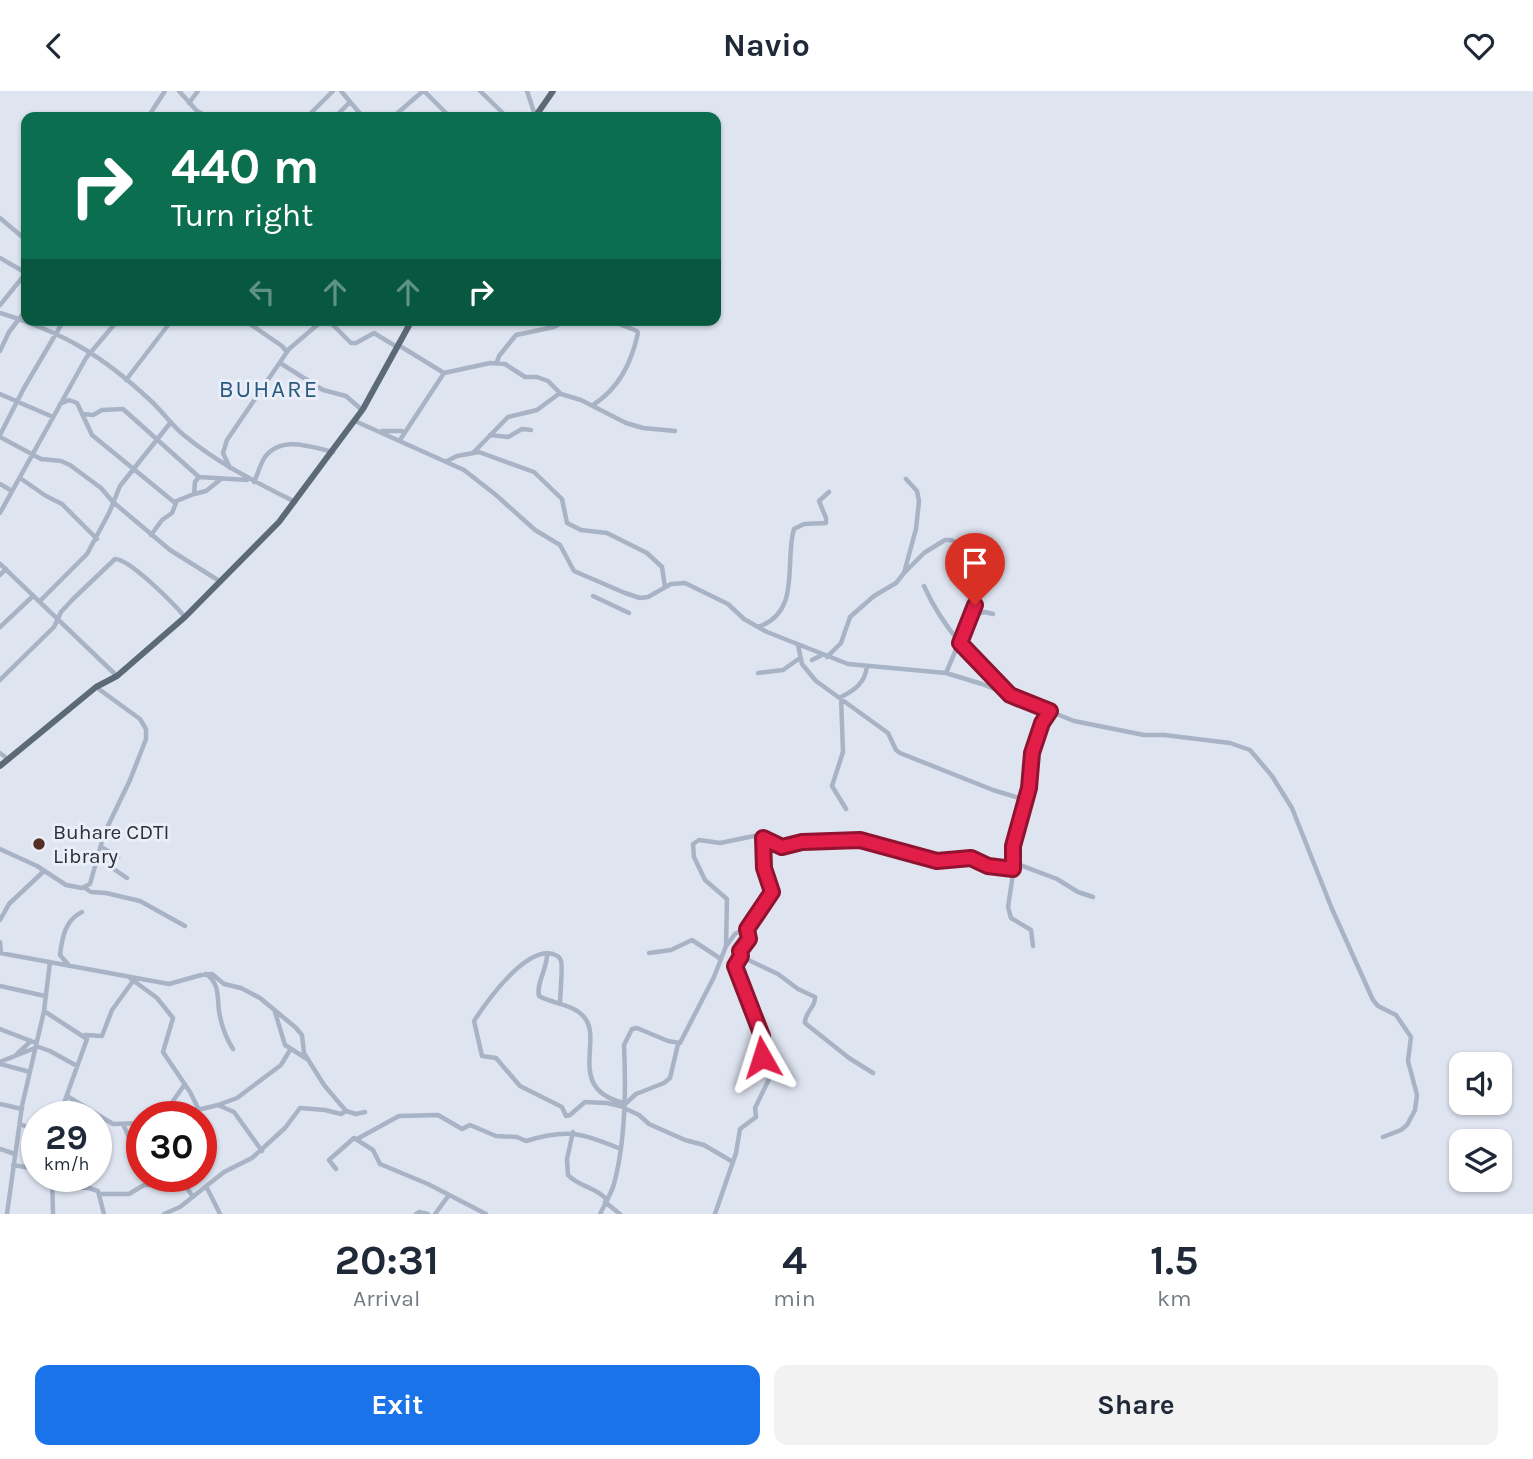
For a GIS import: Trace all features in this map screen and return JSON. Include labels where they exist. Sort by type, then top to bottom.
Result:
[{"type":"main road","points":[[538,112],[553,91]]},
{"type":"main road","points":[[0,766],[96,687],[117,676],[185,617],[279,522],[355,421],[409,326]]},
{"type":"street","points":[[151,112],[165,91]]},
{"type":"street","points":[[179,91],[201,112]]},
{"type":"street","points":[[189,103],[198,91]]},
{"type":"street","points":[[312,112],[333,91]]},
{"type":"street","points":[[341,91],[358,112]]},
{"type":"street","points":[[399,111],[425,93],[434,91]]},
{"type":"street","points":[[480,91],[502,112]]},
{"type":"street","points":[[527,91],[533,112]]},
{"type":"street","points":[[425,93],[445,112]]},
{"type":"street","points":[[340,112],[350,102]]},
{"type":"street","points":[[0,218],[21,236]]},
{"type":"street","points":[[0,258],[21,270]]},
{"type":"street","points":[[0,305],[21,281]]},
{"type":"street","points":[[0,313],[20,320],[9,333],[0,351]]},
{"type":"street","points":[[36,326],[91,352],[126,380],[187,438],[251,481],[295,502]]},
{"type":"street","points":[[60,326],[0,436],[42,459],[69,465],[101,488],[113,502],[170,550],[221,582]]},
{"type":"street","points":[[0,513],[91,352],[113,326]]},
{"type":"street","points":[[126,380],[167,326]]},
{"type":"street","points":[[253,326],[287,352]]},
{"type":"street","points":[[230,468],[224,456],[225,443],[287,352],[319,326]]},
{"type":"street","points":[[333,326],[351,343],[374,333],[444,373],[497,362],[511,367],[525,377],[548,381],[560,393],[593,405],[618,420],[635,426],[675,431]]},
{"type":"street","points":[[497,362],[516,335],[556,326]]},
{"type":"street","points":[[593,405],[611,391],[626,371],[638,333],[624,326]]},
{"type":"street","points":[[280,363],[323,390],[346,396],[362,410]]},
{"type":"street","points":[[400,440],[444,373]]},
{"type":"street","points":[[473,453],[508,417],[537,410],[560,393]]},
{"type":"street","points":[[0,394],[53,417]]},
{"type":"street","points":[[60,404],[69,400],[76,402],[92,435],[176,503]]},
{"type":"street","points":[[83,414],[93,415],[102,410],[121,409],[199,477],[251,481]]},
{"type":"street","points":[[355,421],[464,470],[535,530],[560,545],[565,550],[569,563],[579,574],[640,598],[648,597],[676,583]]},
{"type":"street","points":[[40,601],[84,558],[97,539],[120,486],[171,422]]},
{"type":"street","points":[[489,435],[508,437],[522,429],[531,430]]},
{"type":"street","points":[[377,431],[402,431]]},
{"type":"street","points":[[251,481],[264,458],[281,446],[304,445],[333,451]]},
{"type":"street","points":[[446,462],[457,456],[473,453],[491,455],[534,472],[562,499],[566,520],[570,526],[602,531],[630,543],[655,559],[662,567],[665,587]]},
{"type":"street","points":[[194,494],[199,477]]},
{"type":"street","points":[[20,478],[62,504],[97,539]]},
{"type":"street","points":[[151,535],[162,520],[173,513],[176,503],[206,491],[222,478]]},
{"type":"street","points":[[904,573],[916,529],[919,501],[917,491],[906,479]]},
{"type":"street","points":[[0,484],[12,491]]},
{"type":"street","points":[[758,627],[774,620],[784,602],[790,568],[792,531],[803,524],[826,523],[819,501],[829,492]]},
{"type":"street","points":[[812,660],[824,656],[841,643],[850,617],[874,596],[896,583],[924,553],[945,540],[951,540],[987,557],[990,569],[946,673]]},
{"type":"street","points":[[0,680],[50,631],[73,599],[118,558],[135,570],[185,617]]},
{"type":"street","points":[[0,564],[117,676]]},
{"type":"street","points":[[0,575],[6,569]]},
{"type":"street","points":[[664,573],[676,583],[695,587],[722,600],[758,627],[848,664],[946,673],[982,684],[1074,721],[1133,734],[1230,743],[1250,750],[1265,766],[1292,808],[1332,909],[1373,1000],[1378,1006],[1396,1015],[1412,1041],[1408,1061],[1416,1087],[1415,1110],[1404,1128],[1383,1137]]},
{"type":"street","points":[[924,586],[934,610],[960,643],[1010,695]]},
{"type":"street","points":[[0,627],[33,596]]},
{"type":"street","points":[[593,596],[629,613]]},
{"type":"street","points":[[970,615],[985,612],[993,614]]},
{"type":"street","points":[[797,645],[800,658],[816,681],[888,733],[896,750],[904,756],[1026,800]]},
{"type":"street","points":[[758,673],[783,670],[800,658]]},
{"type":"street","points":[[841,697],[863,681],[867,666]]},
{"type":"street","points":[[85,888],[90,884],[104,834],[141,753],[147,733],[140,719],[96,687]]},
{"type":"street","points":[[841,697],[843,752],[832,786],[846,809]]},
{"type":"street","points":[[1032,946],[1031,930],[1014,920],[1008,911],[1016,831],[1031,776],[1032,753],[1042,723],[1050,711]]},
{"type":"street","points":[[0,753],[8,759]]},
{"type":"street","points":[[726,946],[727,899],[705,880],[694,857],[692,845],[699,840],[718,843],[754,836],[782,847],[802,842],[860,840],[937,861],[971,858],[988,866],[1013,869]]},
{"type":"street","points":[[624,1106],[636,1094],[670,1078],[678,1044],[726,946],[735,934],[747,929],[772,892],[764,868],[763,838]]},
{"type":"street","points":[[101,847],[118,857]]},
{"type":"street","points":[[0,849],[65,885],[140,901],[185,926]]},
{"type":"street","points":[[97,861],[105,863],[127,878]]},
{"type":"street","points":[[1012,862],[1057,879],[1078,892],[1093,897]]},
{"type":"street","points":[[0,920],[9,904],[44,871]]},
{"type":"street","points":[[68,964],[60,956],[60,951],[68,923],[82,912]]},
{"type":"street","points":[[715,1214],[738,1147],[740,1129],[756,1117],[755,1108],[770,1078],[767,1065],[761,1056],[762,1036],[742,978],[735,966],[741,956],[740,951],[749,939],[747,929]]},
{"type":"street","points":[[649,953],[671,950],[692,940],[721,959]]},
{"type":"street","points":[[0,942],[1,953],[68,964],[131,979],[169,984],[212,974],[224,984],[250,993],[295,1027],[302,1035],[303,1053],[324,1085],[346,1111],[356,1114],[365,1112]]},
{"type":"street","points":[[547,953],[548,960],[538,993],[541,998],[570,1007],[587,1020],[590,1038],[588,1069],[599,1090],[649,1123],[685,1140],[704,1145],[733,1162]]},
{"type":"street","points":[[560,1004],[560,976],[563,965],[559,957],[547,953],[535,956],[500,985],[474,1021],[482,1056],[497,1059],[520,1086],[561,1107],[566,1116],[582,1104],[592,1101],[624,1106]]},
{"type":"street","points":[[741,956],[778,974],[816,998],[805,1023],[873,1073]]},
{"type":"street","points":[[24,1101],[44,1011],[50,962]]},
{"type":"street","points":[[206,974],[217,985],[220,1016],[227,1040],[233,1049]]},
{"type":"street","points":[[44,1011],[84,1035],[102,1036],[112,1010],[131,979]]},
{"type":"street","points":[[131,979],[157,998],[173,1018],[163,1052],[194,1101]]},
{"type":"street","points":[[0,986],[45,996]]},
{"type":"street","points":[[274,1010],[284,1042],[290,1050],[307,1060]]},
{"type":"street","points":[[600,1214],[614,1185],[621,1149],[624,1045],[632,1029],[639,1028],[678,1044]]},
{"type":"street","points":[[0,1029],[77,1066]]},
{"type":"street","points":[[65,1101],[86,1042],[84,1035]]},
{"type":"street","points":[[0,1063],[35,1045]]},
{"type":"street","points":[[218,1105],[237,1098],[268,1076],[281,1065],[290,1050]]},
{"type":"street","points":[[0,1063],[30,1072]]},
{"type":"street","points":[[173,1101],[185,1084]]},
{"type":"street","points":[[67,1096],[113,1124],[126,1124]]},
{"type":"street","points":[[0,1104],[21,1109]]},
{"type":"street","points":[[218,1105],[234,1112],[262,1150]]},
{"type":"street","points":[[217,1178],[224,1171],[252,1158],[262,1150],[300,1108],[325,1109],[341,1114],[346,1111]]},
{"type":"street","points":[[357,1139],[398,1116],[438,1115],[462,1129],[470,1125],[496,1136],[526,1141],[542,1135],[573,1132],[621,1149]]},
{"type":"street","points":[[7,1214],[21,1116]]},
{"type":"street","points":[[123,1124],[126,1131]]},
{"type":"street","points":[[573,1132],[567,1159],[568,1175],[579,1185],[600,1192],[620,1214]]},
{"type":"street","points":[[336,1169],[329,1159],[352,1138],[357,1139],[373,1150],[380,1164],[486,1214],[495,1214]]},
{"type":"street","points":[[0,1149],[15,1154]]},
{"type":"street","points":[[13,1165],[21,1166]]},
{"type":"street","points":[[52,1214],[53,1192]]},
{"type":"street","points":[[98,1192],[104,1214]]},
{"type":"street","points":[[100,1194],[132,1192]]},
{"type":"street","points":[[190,1192],[193,1197]]},
{"type":"street","points":[[164,1214],[180,1207],[201,1192]]},
{"type":"street","points":[[209,1192],[220,1214]]},
{"type":"street","points":[[435,1214],[449,1195]]},
{"type":"street","points":[[416,1214],[428,1214]]},
{"type":"place","name":"Buhare CDTI Library","points":[[39,844]]},
{"type":"district","name":"BUHARE","points":[[269,389]]},
{"type":"route","points":[[762,1057],[762,1036],[742,978],[735,966],[741,956],[740,951],[749,939],[747,929],[772,892],[764,868],[763,838],[782,847],[802,842],[860,840],[937,861],[966,857],[979,860],[988,866],[1013,869],[1013,846],[1029,788],[1032,753],[1042,723],[1050,711],[1010,695],[960,643],[975,605]]}]
